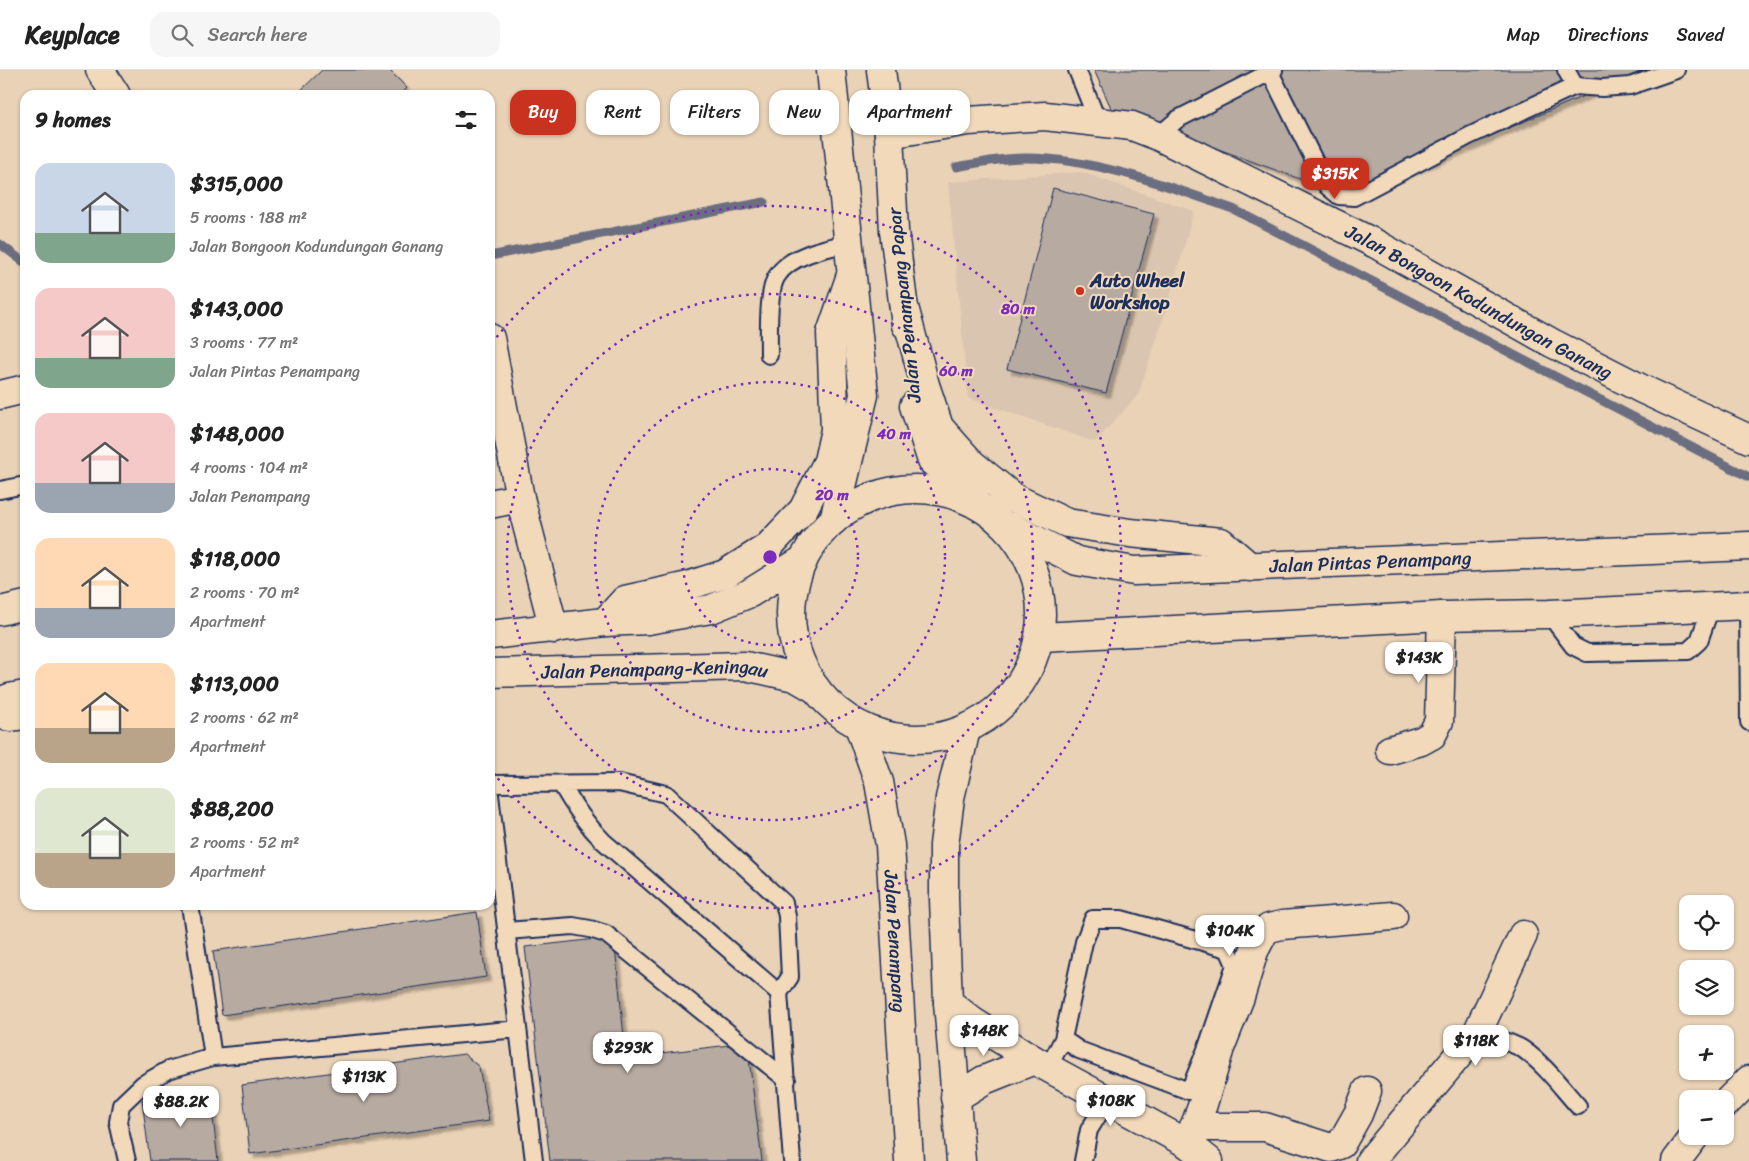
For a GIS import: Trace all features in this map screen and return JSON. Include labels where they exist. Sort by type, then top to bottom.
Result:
[{"type":"main road","points":[[100,70],[113,90]]},
{"type":"main road","points":[[831,70],[864,395],[834,520]]},
{"type":"main road","name":"Jalan Penampang Papar","points":[[880,70],[883,90]]},
{"type":"main road","name":"Jalan Bongoon Kodundungan Ganang","points":[[970,121],[1045,116],[1132,126],[1158,136],[1376,244],[1552,343],[1642,389],[1749,439]]},
{"type":"main road","name":"Jalan Penampang Papar","points":[[889,135],[894,231],[914,405],[932,461],[997,518]]},
{"type":"main road","points":[[605,622],[625,600],[684,587],[725,574],[768,547],[802,510],[828,461],[836,430],[831,333],[851,275]]},
{"type":"main road","points":[[904,307],[925,385],[939,427],[972,464],[1014,498],[1067,523],[1130,533],[1220,542],[1250,567]]},
{"type":"main road","points":[[495,384],[520,498],[554,628]]},
{"type":"main road","points":[[0,394],[20,390]]},
{"type":"main road","points":[[910,489],[952,494],[997,518],[1028,556],[1041,595],[1040,636],[1026,675],[1001,707],[966,729],[930,738],[894,737],[859,726],[835,709],[816,689],[799,659],[791,626],[792,592],[803,560],[816,538],[834,520],[869,498],[910,489]]},
{"type":"main road","points":[[495,503],[520,498]]},
{"type":"main road","name":"Jalan Pintas Penampang","points":[[997,518],[1077,561],[1134,571],[1749,546]]},
{"type":"main road","points":[[495,635],[605,622],[648,620],[711,608],[750,593],[803,560]]},
{"type":"main road","points":[[1040,636],[1442,616],[1549,614],[1748,605]]},
{"type":"main road","points":[[0,611],[20,606]]},
{"type":"main road","points":[[1390,750],[1421,741],[1432,735],[1439,720],[1442,616]]},
{"type":"main road","name":"Jalan Penampang-Keningau","points":[[495,673],[745,666],[795,677],[816,689]]},
{"type":"main road","points":[[0,702],[20,696]]},
{"type":"main road","points":[[0,715],[11,717],[20,716]]},
{"type":"main road","name":"Jalan Penampang","points":[[859,726],[879,782],[890,845],[909,1161]]},
{"type":"main road","points":[[961,1161],[948,1002],[944,845],[950,798],[966,729]]},
{"type":"main road","points":[[1191,1136],[1220,1048],[1240,997],[1254,951],[1264,932],[1269,928],[1282,926],[1394,916]]},
{"type":"main road","points":[[1370,1161],[1477,1033],[1523,935]]},
{"type":"main road","points":[[948,1002],[973,1022],[1041,1064],[1107,1101],[1191,1136],[1265,1127],[1331,1148],[1341,1144],[1358,1114],[1367,1091]]},
{"type":"main road","points":[[955,1098],[984,1080],[1041,1064]]},
{"type":"main road","points":[[1734,1095],[1749,1080]]},
{"type":"main road","points":[[1191,1136],[1210,1161]]},
{"type":"main road","points":[[1676,1161],[1688,1145]]},
{"type":"lane","points":[[1077,70],[1098,122]]},
{"type":"lane","points":[[1566,70],[1575,86]]},
{"type":"lane","points":[[1158,136],[1178,119],[1272,71],[1327,186],[1339,196],[1354,197],[1469,136],[1575,86],[1602,88],[1630,86],[1676,70]]},
{"type":"lane","points":[[769,355],[770,301],[776,276],[789,264],[813,252],[849,243]]},
{"type":"lane","points":[[0,490],[20,486]]},
{"type":"lane","points":[[1748,605],[1749,722]]},
{"type":"lane","points":[[1549,614],[1573,646],[1587,653],[1688,651],[1699,641],[1711,607]]},
{"type":"lane","points":[[495,784],[619,783],[666,794],[784,903],[787,916],[790,977],[779,993],[792,1161]]},
{"type":"lane","points":[[561,784],[587,825],[603,841],[779,993]]},
{"type":"lane","points":[[495,838],[534,1161]]},
{"type":"lane","points":[[191,910],[213,1057]]},
{"type":"lane","points":[[1041,1064],[1063,1039],[1084,942],[1093,919],[1120,919],[1228,949],[1235,965],[1207,1047],[1189,1091],[1079,1050],[1063,1039]]},
{"type":"lane","points":[[506,931],[573,926],[590,928],[606,934],[787,1080]]},
{"type":"lane","points":[[127,1161],[118,1122],[121,1105],[143,1084],[168,1070],[213,1057],[518,1029]]},
{"type":"lane","points":[[1477,1033],[1510,1043],[1524,1050],[1543,1066],[1578,1106]]},
{"type":"lane","points":[[1083,1161],[1089,1130],[1107,1101]]},
{"type":"shaded area","points":[[1081,172],[1194,211],[1167,307],[1138,395],[1095,442],[968,398],[948,182]]},
{"type":"building","points":[[322,70],[389,70],[407,88],[405,90],[301,90]]},
{"type":"building","points":[[1094,70],[1644,70],[1349,197],[1112,110]]},
{"type":"building","name":"Auto Wheel Workshop","points":[[1053,188],[1154,214],[1106,393],[1007,369]]},
{"type":"building","points":[[477,912],[486,977],[222,1015],[213,951]]},
{"type":"building","points":[[614,937],[626,1057],[747,1043],[762,1161],[550,1161],[525,947]]},
{"type":"building","points":[[464,1054],[479,1067],[489,1121],[250,1154],[242,1085]]},
{"type":"building","points":[[210,1092],[218,1161],[150,1161],[142,1100]]},
{"type":"waterway","points":[[956,167],[1015,158],[1076,162],[1157,183],[1233,209],[1749,477]]},
{"type":"waterway","points":[[495,255],[764,202]]},
{"type":"waterway","points":[[0,244],[20,259]]},
{"type":"place","name":"Auto Wheel Workshop","points":[[1080,291]]}]
